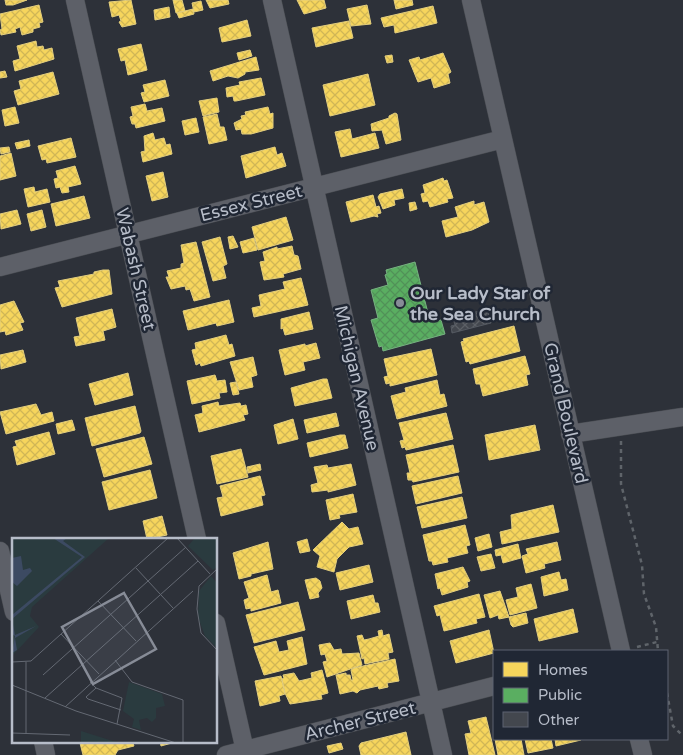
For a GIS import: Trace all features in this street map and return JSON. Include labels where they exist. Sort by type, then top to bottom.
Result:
[{"type":"street","name":"Wabash Street","points":[[75,0],[197,538]]},
{"type":"street","name":"Michigan Avenue","points":[[272,0],[443,755]]},
{"type":"street","name":"Grand Boulevard","points":[[471,0],[570,434],[627,650]]},
{"type":"street","name":"Essex Street","points":[[0,267],[503,139]]},
{"type":"street","points":[[570,434],[683,417]]},
{"type":"street","points":[[0,551],[12,603]]},
{"type":"street","points":[[218,632],[245,753]]},
{"type":"street","name":"Archer Street","points":[[226,755],[245,753],[493,686]]},
{"type":"street","points":[[639,740],[643,755]]},
{"type":"street","points":[[43,742],[46,755]]},
{"type":"path","points":[[621,441],[621,484],[642,565],[644,594],[656,627],[658,650]]},
{"type":"path","points":[[627,650],[657,642]]},
{"type":"path","points":[[668,698],[673,726],[683,736]]},
{"type":"building: Homes","points":[[5,0],[27,0],[13,5],[6,5]]},
{"type":"building: Homes","points":[[131,0],[136,24],[122,27],[119,22],[121,21],[119,15],[112,17],[109,2]]},
{"type":"building: Homes","points":[[173,0],[182,0],[185,11],[176,13]]},
{"type":"building: Homes","points":[[206,0],[228,0],[229,4],[210,8]]},
{"type":"building: Homes","points":[[297,0],[324,0],[326,8],[304,14]]},
{"type":"building: Homes","points":[[394,0],[412,0],[413,5],[396,9]]},
{"type":"building: Homes","points":[[201,1],[203,10],[194,12],[192,3]]},
{"type":"building: Homes","points":[[39,5],[43,22],[39,23],[40,27],[33,29],[33,32],[22,35],[20,27],[15,29],[16,32],[1,35],[0,14]]},
{"type":"building: Homes","points":[[367,5],[371,24],[351,26],[347,9]]},
{"type":"building: Homes","points":[[433,6],[437,23],[395,33],[394,25],[384,27],[381,18]]},
{"type":"building: Homes","points":[[169,7],[170,17],[155,20],[154,10]]},
{"type":"building: Homes","points":[[193,9],[194,14],[179,18],[177,13]]},
{"type":"building: Homes","points":[[247,20],[251,36],[222,42],[219,28]]},
{"type":"building: Homes","points":[[349,21],[353,38],[316,47],[312,28]]},
{"type":"building: Homes","points":[[36,41],[37,47],[43,46],[44,50],[52,48],[54,59],[15,71],[13,61],[20,59],[17,46]]},
{"type":"building: Homes","points":[[141,44],[147,70],[128,75],[125,60],[121,61],[118,49]]},
{"type":"building: Homes","points":[[250,50],[252,56],[239,60],[237,53]]},
{"type":"building: Homes","points":[[443,53],[451,72],[448,74],[450,83],[434,88],[431,78],[418,82],[409,60],[419,57],[420,60]]},
{"type":"building: Homes","points":[[392,55],[393,62],[387,63],[385,56]]},
{"type":"building: Homes","points":[[256,57],[259,70],[245,72],[245,74],[238,78],[228,76],[213,81],[210,71]]},
{"type":"building: Homes","points":[[5,71],[7,77],[0,78],[0,72]]},
{"type":"building: Homes","points":[[53,72],[59,94],[18,105],[14,91],[21,89],[19,81]]},
{"type":"building: Homes","points":[[368,74],[375,105],[330,116],[323,85]]},
{"type":"building: Homes","points":[[261,78],[265,95],[236,101],[234,101],[233,96],[227,97],[226,88],[240,85],[239,82]]},
{"type":"building: Homes","points":[[165,80],[169,96],[144,102],[141,93],[145,92],[143,85]]},
{"type":"building: Homes","points":[[217,98],[219,112],[203,116],[199,101]]},
{"type":"building: Homes","points":[[145,104],[147,111],[162,108],[165,121],[136,128],[135,124],[132,124],[130,117],[133,116],[131,107]]},
{"type":"building: Homes","points":[[15,107],[19,123],[5,126],[2,110]]},
{"type":"building: Homes","points":[[268,107],[270,114],[273,113],[273,128],[251,134],[242,134],[241,129],[236,130],[234,123],[242,119],[241,116],[246,115],[245,112]]},
{"type":"building: Homes","points":[[217,114],[220,127],[224,127],[227,140],[209,144],[203,117]]},
{"type":"building: Homes","points":[[397,114],[401,140],[386,144],[382,130],[372,131],[371,124],[389,118],[389,116]]},
{"type":"building: Homes","points":[[196,118],[199,132],[185,135],[182,121]]},
{"type":"building: Homes","points":[[350,129],[352,139],[375,133],[379,148],[341,157],[335,132]]},
{"type":"building: Homes","points":[[153,133],[155,140],[164,138],[166,145],[170,144],[172,154],[143,162],[141,152],[145,151],[144,136]]},
{"type":"building: Homes","points":[[71,138],[76,157],[47,163],[46,159],[42,160],[38,146]]},
{"type":"building: Homes","points":[[29,140],[30,146],[17,149],[15,143]]},
{"type":"building: Homes","points":[[9,147],[10,152],[1,154],[0,148]]},
{"type":"building: Homes","points":[[275,147],[277,155],[282,153],[286,166],[246,178],[241,156]]},
{"type":"building: Homes","points":[[11,153],[16,176],[0,180],[0,156]]},
{"type":"building: Homes","points":[[75,166],[81,184],[68,187],[69,192],[62,193],[60,187],[56,188],[54,179],[58,178],[56,171]]},
{"type":"building: Homes","points":[[163,172],[168,197],[152,201],[146,176]]},
{"type":"building: Homes","points":[[443,178],[444,181],[447,180],[453,198],[447,199],[448,202],[430,207],[428,201],[423,202],[421,194],[425,193],[423,185]]},
{"type":"building: Homes","points":[[34,187],[35,192],[47,189],[50,202],[28,207],[24,189]]},
{"type":"building: Homes","points":[[402,189],[404,198],[394,200],[395,205],[383,209],[378,197],[380,194]]},
{"type":"building: Homes","points":[[373,195],[376,207],[379,206],[381,213],[377,214],[378,217],[374,216],[351,222],[346,202]]},
{"type":"building: Homes","points":[[84,196],[90,218],[56,226],[51,204]]},
{"type":"building: Homes","points":[[474,201],[474,205],[484,202],[489,222],[472,230],[446,237],[442,221],[458,217],[455,207]]},
{"type":"building: Homes","points":[[415,202],[417,209],[410,211],[409,203]]},
{"type":"building: Homes","points":[[17,210],[21,224],[1,229],[0,214]]},
{"type":"building: Homes","points":[[42,210],[46,227],[31,231],[27,214]]},
{"type":"building: Homes","points":[[286,217],[293,240],[258,250],[252,227]]},
{"type":"building: Homes","points":[[233,236],[238,247],[230,249],[228,237]]},
{"type":"building: Homes","points":[[220,237],[227,264],[223,266],[226,278],[213,281],[202,242]]},
{"type":"building: Homes","points":[[254,238],[257,250],[243,253],[240,242]]},
{"type":"building: Homes","points":[[196,242],[210,297],[194,301],[190,289],[186,290],[185,286],[171,289],[166,277],[169,277],[167,271],[181,268],[181,264],[184,263],[181,245]]},
{"type":"building: Homes","points":[[292,246],[294,255],[298,256],[301,269],[283,274],[284,277],[264,280],[260,262],[265,261],[263,252],[277,247],[277,249]]},
{"type":"building: Homes","points":[[109,270],[112,294],[62,307],[55,288],[60,287],[58,281],[94,274],[94,272]]},
{"type":"building: Homes","points":[[301,278],[308,305],[254,317],[252,308],[261,306],[259,295],[285,289],[283,282]]},
{"type":"building: Homes","points":[[229,300],[234,322],[217,326],[216,323],[188,330],[183,311]]},
{"type":"building: Homes","points":[[14,301],[24,322],[20,323],[23,330],[6,335],[5,331],[0,332],[0,305]]},
{"type":"building: Homes","points":[[112,309],[116,327],[103,331],[105,340],[76,346],[74,337],[80,336],[76,318]]},
{"type":"building: Homes","points":[[309,312],[313,329],[285,335],[283,328],[281,329],[281,319]]},
{"type":"building: Homes","points":[[514,326],[520,351],[470,364],[469,361],[466,362],[461,342],[464,341],[463,339]]},
{"type":"building: Homes","points":[[226,335],[229,345],[232,344],[235,356],[201,366],[200,363],[196,365],[192,350],[196,349],[195,343]]},
{"type":"building: Homes","points":[[316,343],[320,358],[303,362],[305,370],[285,375],[279,350]]},
{"type":"building: Homes","points":[[431,349],[437,375],[390,386],[390,383],[386,384],[384,377],[388,376],[384,359]]},
{"type":"building: Homes","points":[[23,350],[26,362],[1,369],[0,355]]},
{"type":"building: Homes","points":[[525,356],[530,374],[526,375],[528,385],[483,396],[480,384],[476,384],[473,369]]},
{"type":"building: Homes","points":[[253,357],[257,375],[251,377],[253,387],[239,390],[230,362]]},
{"type":"building: Homes","points":[[128,373],[133,395],[95,405],[89,384]]},
{"type":"building: Homes","points":[[215,375],[217,381],[225,380],[227,392],[219,393],[220,398],[192,404],[187,381]]},
{"type":"building: Homes","points":[[327,379],[332,398],[295,406],[291,388]]},
{"type":"building: Homes","points":[[437,380],[440,395],[444,394],[447,406],[397,419],[391,396],[406,392],[405,388]]},
{"type":"building: Homes","points":[[236,382],[239,394],[233,395],[230,383]]},
{"type":"building: Homes","points":[[218,402],[219,406],[240,403],[241,406],[246,405],[248,414],[243,415],[245,420],[199,432],[195,415],[203,413],[202,406]]},
{"type":"building: Homes","points":[[36,404],[41,415],[52,412],[54,421],[6,434],[0,412]]},
{"type":"building: Homes","points":[[135,406],[140,433],[92,446],[85,418]]},
{"type":"building: Homes","points":[[336,413],[339,426],[307,433],[304,420]]},
{"type":"building: Homes","points":[[446,413],[453,439],[406,450],[405,447],[402,448],[400,441],[404,440],[399,423]]},
{"type":"building: Homes","points":[[293,419],[298,439],[278,444],[274,425]]},
{"type":"building: Homes","points":[[72,420],[75,430],[58,434],[56,424]]},
{"type":"building: Homes","points":[[535,425],[540,450],[489,460],[485,435]]},
{"type":"building: Homes","points":[[49,432],[55,454],[17,465],[13,447],[17,446],[15,441]]},
{"type":"building: Homes","points":[[345,435],[348,448],[310,457],[307,443]]},
{"type":"building: Homes","points":[[144,437],[152,464],[104,477],[96,449]]},
{"type":"building: Homes","points":[[453,445],[459,472],[413,482],[408,480],[407,473],[410,473],[406,455]]},
{"type":"building: Homes","points":[[241,449],[248,477],[217,484],[211,456]]},
{"type":"building: Homes","points":[[260,464],[261,470],[248,473],[247,467]]},
{"type":"building: Homes","points":[[351,464],[356,485],[328,492],[328,490],[312,492],[311,485],[318,483],[314,467],[327,465],[328,468]]},
{"type":"building: Homes","points":[[150,470],[157,498],[109,510],[102,482]]},
{"type":"building: Homes","points":[[260,476],[265,495],[261,496],[263,505],[221,516],[217,498],[223,497],[220,486]]},
{"type":"building: Homes","points":[[458,476],[462,493],[416,504],[412,486]]},
{"type":"building: Homes","points":[[353,494],[357,512],[339,515],[340,518],[330,520],[326,500]]},
{"type":"building: Homes","points":[[462,497],[467,518],[422,528],[417,507]]},
{"type":"building: Homes","points":[[553,505],[559,532],[502,544],[500,532],[512,529],[511,515]]},
{"type":"building: Homes","points":[[162,516],[167,535],[147,538],[143,521]]},
{"type":"building: Homes","points":[[342,522],[349,529],[358,527],[363,544],[349,547],[337,559],[334,572],[317,567],[320,556],[313,550]]},
{"type":"building: Homes","points":[[465,525],[470,545],[466,546],[468,553],[447,558],[448,562],[433,565],[432,561],[429,561],[423,535]]},
{"type":"building: Homes","points":[[489,534],[492,547],[478,551],[475,538]]},
{"type":"building: Homes","points":[[307,539],[310,551],[300,553],[297,542]]},
{"type":"building: Homes","points":[[268,542],[273,569],[239,579],[233,553]]},
{"type":"building: Homes","points":[[557,542],[561,560],[544,564],[545,568],[526,573],[522,556],[528,554],[526,549]]},
{"type":"building: Homes","points":[[518,544],[521,558],[503,563],[501,555],[496,556],[495,550]]},
{"type":"building: Homes","points":[[491,554],[495,568],[481,571],[477,557]]},
{"type":"building: Homes","points":[[369,565],[373,582],[340,590],[336,573]]},
{"type":"building: Homes","points":[[463,567],[470,581],[467,582],[468,587],[442,595],[440,588],[438,589],[435,574]]},
{"type":"building: Homes","points":[[559,572],[561,580],[566,579],[568,590],[544,596],[541,577]]},
{"type":"building: Homes","points":[[267,575],[271,592],[278,590],[281,603],[251,611],[251,608],[246,609],[244,600],[249,598],[244,582]]},
{"type":"building: Homes","points":[[316,578],[320,581],[322,588],[318,593],[319,597],[310,599],[305,580]]},
{"type":"building: Homes","points":[[531,584],[537,608],[510,615],[506,600],[518,597],[516,588]]},
{"type":"building: Homes","points":[[500,591],[509,617],[499,619],[498,615],[490,618],[484,595]]},
{"type":"building: Homes","points":[[479,594],[485,617],[476,619],[477,623],[444,631],[440,615],[437,616],[434,606]]},
{"type":"building: Homes","points":[[373,595],[375,603],[378,603],[380,612],[351,619],[347,601]]},
{"type":"building: Homes","points":[[298,602],[305,630],[254,643],[246,615]]},
{"type":"building: Homes","points":[[573,609],[578,632],[539,641],[534,619]]},
{"type":"building: Homes","points":[[526,613],[528,623],[513,627],[511,625],[509,617]]},
{"type":"building: Homes","points":[[382,630],[383,636],[389,634],[393,652],[388,653],[389,659],[365,664],[364,658],[362,659],[357,636],[362,635],[364,640],[369,639],[379,636],[378,631]]},
{"type":"building: Homes","points":[[489,630],[493,653],[456,663],[450,641]]},
{"type":"building: Homes","points":[[302,637],[307,664],[264,675],[254,647],[276,641],[279,652],[289,650],[287,641]]},
{"type":"building: Homes","points":[[330,643],[334,650],[341,649],[342,654],[359,653],[362,665],[327,677],[323,662],[327,661],[325,654],[321,655],[319,645]]},
{"type":"building: Homes","points":[[395,659],[399,681],[387,683],[388,687],[379,689],[378,686],[360,690],[357,693],[353,691],[340,694],[336,675],[346,673],[353,680],[351,670],[354,668]]},
{"type":"building: Homes","points":[[322,670],[328,693],[321,695],[322,699],[290,704],[285,693],[283,675],[294,673],[299,681],[312,678],[311,673]]},
{"type":"building: Homes","points":[[281,676],[285,694],[279,696],[280,701],[260,706],[255,681]]},
{"type":"building: Homes","points":[[486,717],[495,755],[469,755],[465,734],[471,733],[468,721]]},
{"type":"building: Homes","points":[[406,732],[411,755],[361,755],[359,746],[361,743]]},
{"type":"building: Homes","points":[[495,740],[521,740],[524,755],[498,755]]},
{"type":"building: Homes","points":[[525,740],[551,740],[553,748],[528,753]]},
{"type":"building: Homes","points":[[555,740],[581,740],[556,746]]},
{"type":"building: Homes","points":[[132,742],[134,746],[118,750],[115,755],[83,755],[80,743]]},
{"type":"building: Homes","points":[[160,742],[175,742],[161,746]]},
{"type":"building: Homes","points":[[341,743],[343,749],[329,753],[327,746]]},
{"type":"building: Public","name":"Our Lady Star of the Sea Church","points":[[415,262],[429,317],[431,316],[433,322],[441,320],[445,334],[383,351],[382,346],[379,347],[371,320],[378,318],[371,290],[388,285],[385,275],[387,274],[386,270]]},
{"type":"building: Other","points":[[487,309],[491,323],[452,333],[451,326],[455,325],[453,318]]},
{"type":"place","name":"Our Lady Star of the Sea Church","points":[[400,303]]}]
